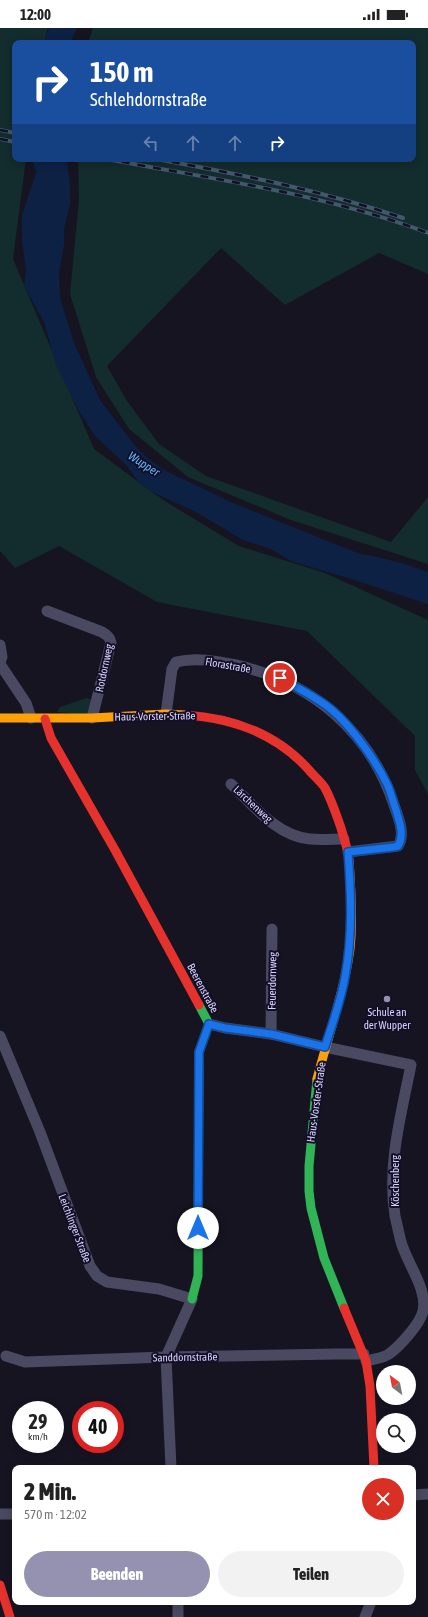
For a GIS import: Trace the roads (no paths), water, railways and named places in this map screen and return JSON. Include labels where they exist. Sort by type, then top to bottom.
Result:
[{"type":"street","name":"Rotdornweg","points":[[47,611],[102,632],[107,635],[110,640],[111,643],[92,718]]},
{"type":"street","points":[[0,645],[2,657],[0,663],[26,703],[31,718]]},
{"type":"street","name":"Florastraße","points":[[166,714],[172,669],[176,662],[186,660],[219,662],[255,670],[280,678],[332,710],[360,741],[388,785],[402,833],[398,846],[348,852]]},
{"type":"street","name":"Haus-Vorster-Straße","points":[[0,718],[92,718],[166,714],[204,716],[238,724],[274,739],[301,761],[324,787],[336,813],[348,852],[351,891],[350,946],[344,983],[317,1080],[309,1166],[311,1208],[324,1258],[365,1358],[370,1386],[374,1465]]},
{"type":"street","name":"Beerenstraße","points":[[45,719],[55,745],[115,850],[209,1024],[199,1052],[198,1276],[192,1299]]},
{"type":"street","name":"Lärchenweg","points":[[231,784],[269,821],[288,832],[309,839],[344,839]]},
{"type":"street","name":"Feuerdornweg","points":[[271,1034],[272,929]]},
{"type":"street","points":[[209,1024],[225,1028],[271,1034],[325,1047]]},
{"type":"street","name":"Leichlinger Straße","points":[[0,1036],[40,1132],[90,1266],[97,1276],[107,1282],[159,1289],[192,1299]]},
{"type":"street","name":"Köschenberg","points":[[325,1047],[411,1065],[394,1147],[393,1193],[395,1216],[401,1243],[420,1288],[424,1304],[423,1312],[412,1329],[389,1354],[365,1358]]},
{"type":"street","points":[[171,1465],[166,1357],[192,1299]]},
{"type":"street","name":"Sanddornstraße","points":[[6,1356],[25,1362],[166,1357],[336,1354],[365,1358]]},
{"type":"street","points":[[416,1495],[428,1494]]},
{"type":"street","points":[[0,1514],[12,1514]]},
{"type":"street","points":[[0,1585],[10,1617]]},
{"type":"street","points":[[178,1605],[178,1617]]},
{"type":"street","points":[[365,1617],[370,1605]]},
{"type":"water","points":[[49,28],[77,28],[71,40],[45,40]]},
{"type":"water","name":"Wupper","points":[[33,162],[67,162],[70,204],[64,229],[64,245],[59,273],[60,298],[74,343],[100,400],[137,448],[164,470],[233,503],[360,554],[394,561],[428,572],[428,604],[291,561],[271,549],[243,540],[196,512],[152,492],[138,481],[126,465],[95,436],[79,411],[56,365],[44,322],[24,286],[26,271],[22,241],[22,215],[36,173]]},
{"type":"railway","points":[[0,130],[12,132]]},
{"type":"railway","points":[[0,139],[12,141]]},
{"type":"railway","points":[[123,162],[228,181],[309,198],[389,219],[428,233]]},
{"type":"railway","points":[[172,162],[312,191],[403,218]]},
{"type":"place","name":"Schule an der Wupper","points":[[387,999]]}]
